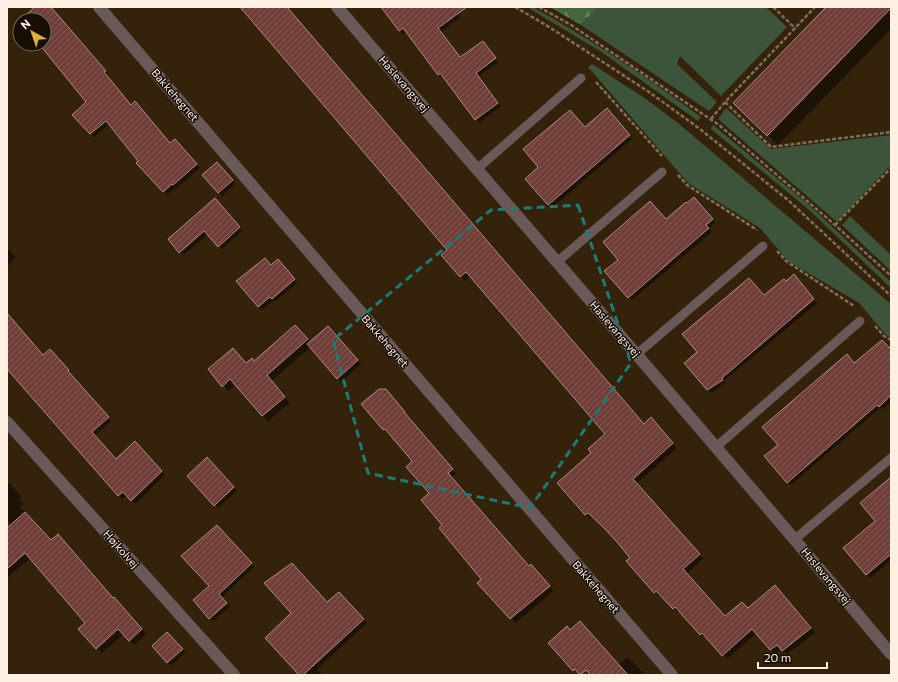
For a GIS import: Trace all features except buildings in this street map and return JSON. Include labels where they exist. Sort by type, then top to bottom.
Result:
[{"type":"street","name":"Bakkehegnet","points":[[99,7],[672,675]]},
{"type":"street","name":"Haslevangsvej","points":[[337,7],[796,540],[891,654]]},
{"type":"street","name":"Højkolvej","points":[[7,422],[234,675]]},
{"type":"lane","points":[[477,169],[581,78]]},
{"type":"lane","points":[[557,262],[662,172]]},
{"type":"lane","points":[[636,354],[763,246]]},
{"type":"lane","points":[[716,448],[865,321]]},
{"type":"lane","points":[[796,540],[891,458]]},
{"type":"path","points":[[515,7],[546,25],[649,92],[700,129],[794,205],[891,296]]},
{"type":"path","points":[[539,7],[577,29],[711,119],[835,225],[891,276]]},
{"type":"path","points":[[774,7],[795,28]]},
{"type":"path","points":[[711,119],[725,102],[815,7]]},
{"type":"path","points":[[592,61],[595,57]]},
{"type":"path","points":[[594,80],[665,160]]},
{"type":"path","points":[[725,102],[772,146],[891,132]]},
{"type":"path","points":[[835,225],[891,168]]},
{"type":"path","points":[[674,170],[687,185],[760,232]]},
{"type":"path","points":[[776,250],[786,262],[858,309]]},
{"type":"path","points":[[865,321],[891,340]]},
{"type":"highlighted area","points":[[578,205],[631,363],[530,508],[368,473],[333,340],[491,210]]},
{"type":"green space","points":[[527,7],[533,7],[598,46],[640,73],[701,117],[698,121],[603,53]]},
{"type":"green space","points":[[550,7],[598,7],[581,25]]},
{"type":"green space","points":[[598,7],[766,7],[787,27],[721,96],[680,56],[677,64],[717,102],[709,111],[581,25]]},
{"type":"green space","points":[[592,64],[646,99],[678,123],[891,304],[891,338],[886,335],[859,303],[788,261],[760,228],[688,183],[588,67]]},
{"type":"green space","points":[[726,108],[771,149],[891,135],[891,165],[837,222],[718,119]]},
{"type":"green space","points":[[713,125],[807,203],[891,282],[891,288],[808,209],[711,129]]},
{"type":"green space","points":[[850,216],[891,255],[891,271],[842,225]]}]
